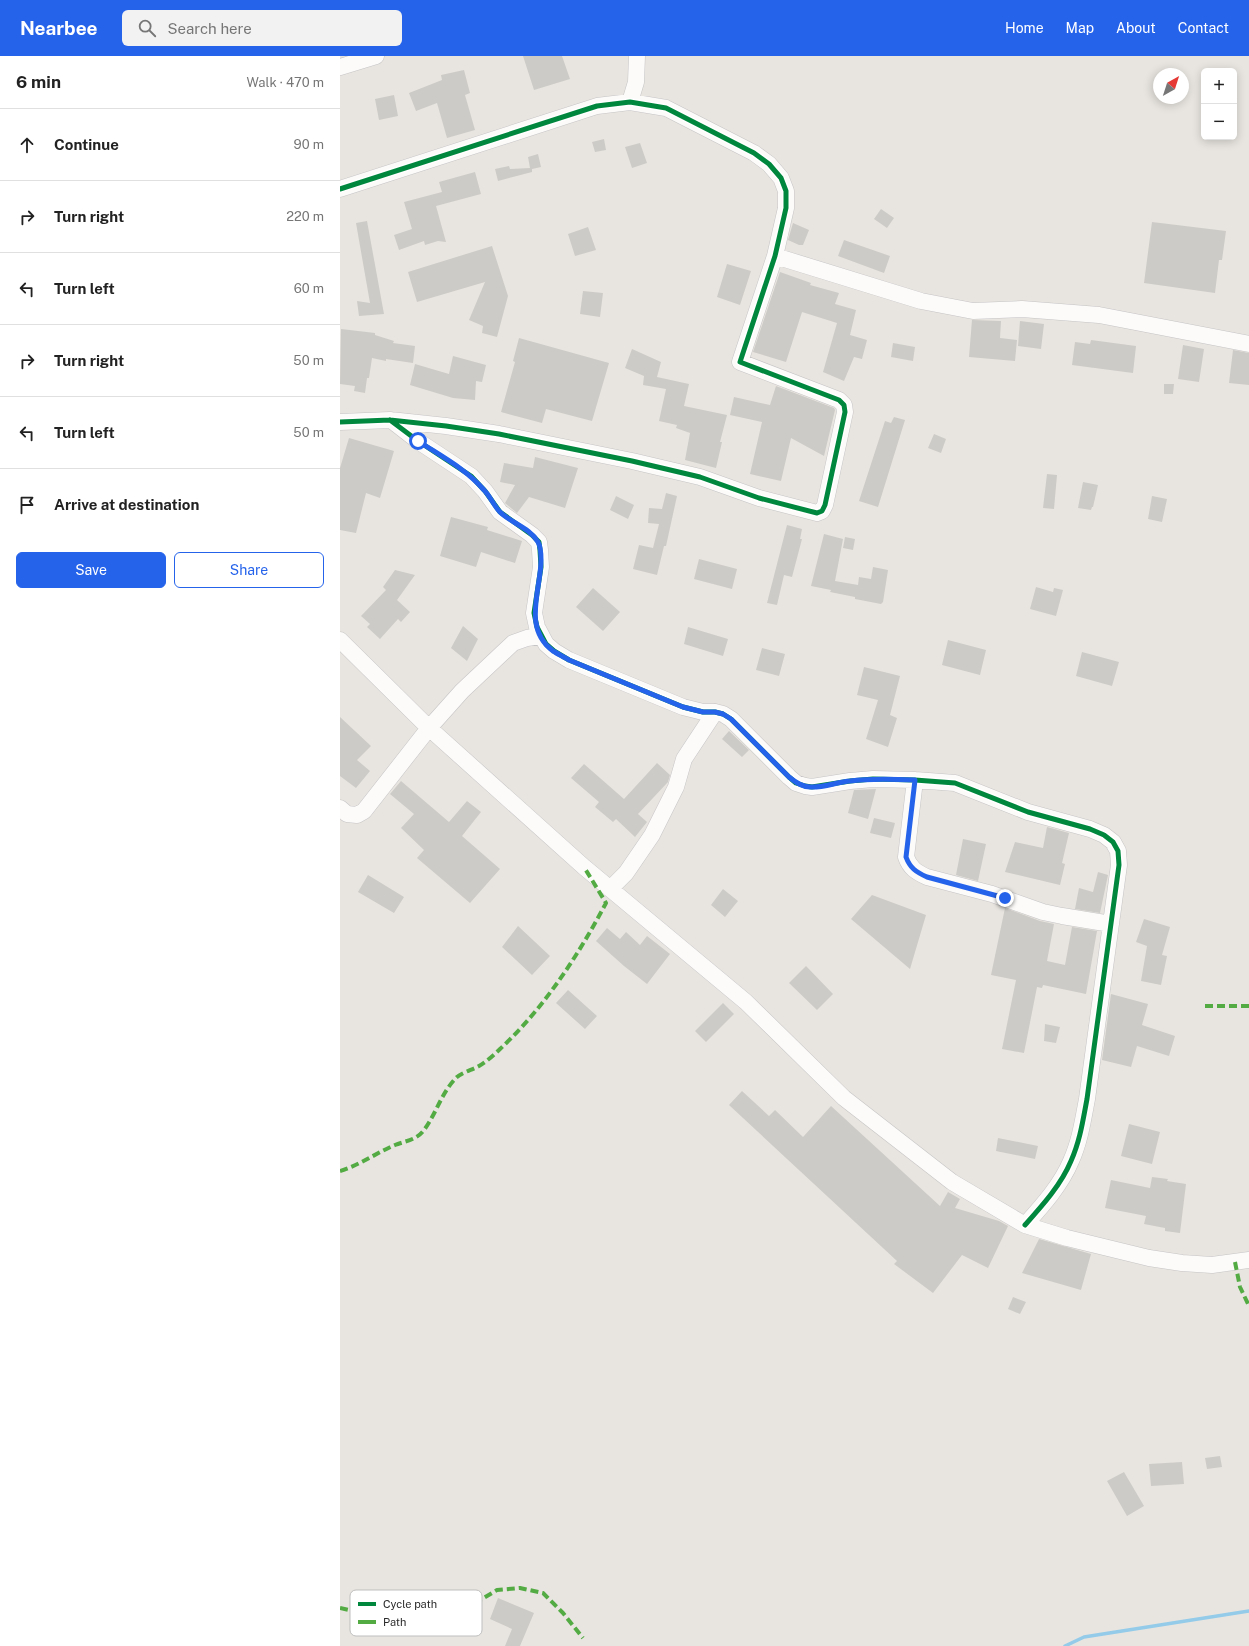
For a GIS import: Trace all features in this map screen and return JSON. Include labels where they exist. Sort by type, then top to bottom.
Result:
[{"type":"street","points":[[340,67],[376,56]]},
{"type":"street","points":[[630,102],[636,82],[637,56]]},
{"type":"street","points":[[340,189],[597,106],[630,102],[666,108],[754,153],[769,164],[781,178],[786,191],[786,208],[775,256],[740,362],[839,400],[844,405],[845,412],[826,505],[822,511],[816,513],[759,498],[700,477],[632,461],[499,434],[390,420],[340,422]]},
{"type":"street","points":[[775,256],[914,298],[946,306],[973,311],[1022,309],[1099,315],[1249,344]]},
{"type":"street","points":[[390,420],[418,441],[471,476],[485,491],[500,512],[532,535],[539,542],[541,567],[534,613],[540,636],[554,651],[569,660],[683,707],[699,712],[715,712],[723,714],[731,719],[796,783],[812,787],[873,779],[955,783],[1028,812],[1090,829],[1104,835],[1113,842],[1118,851],[1119,865],[1087,1099],[1080,1137],[1071,1162],[1058,1184],[1024,1225]]},
{"type":"street","points":[[340,808],[347,814],[357,815],[364,811],[429,728],[462,691],[513,643],[527,638],[540,636]]},
{"type":"street","points":[[340,640],[429,728],[610,889],[746,1002],[844,1098],[952,1182],[1024,1225],[1067,1238],[1149,1258],[1175,1262],[1212,1265],[1249,1260]]},
{"type":"street","points":[[610,889],[626,873],[652,835],[676,787],[684,759],[715,712]]},
{"type":"street","points":[[915,780],[906,857],[909,866],[916,872],[927,877],[1005,898],[1043,912],[1111,924]]},
{"type":"building","points":[[523,56],[562,56],[570,79],[534,90]]},
{"type":"building","points":[[464,70],[470,93],[465,95],[475,130],[447,138],[437,103],[416,111],[409,93],[442,80],[441,75]]},
{"type":"building","points":[[394,95],[398,116],[379,120],[375,99]]},
{"type":"building","points":[[604,139],[606,150],[595,152],[592,142]]},
{"type":"building","points":[[640,143],[647,163],[632,168],[625,147]]},
{"type":"building","points":[[538,154],[541,167],[532,169],[532,172],[498,181],[495,169],[509,166],[510,169],[530,168],[528,157]]},
{"type":"building","points":[[475,172],[481,194],[436,206],[446,242],[438,241],[425,245],[424,241],[399,250],[394,235],[412,229],[404,202],[442,192],[439,182]]},
{"type":"building","points":[[881,209],[894,218],[887,228],[874,219]]},
{"type":"building","points":[[367,221],[384,314],[359,316],[357,301],[370,303],[356,223]]},
{"type":"building","points":[[1152,222],[1226,231],[1222,260],[1219,260],[1215,293],[1144,283]]},
{"type":"building","points":[[793,223],[809,230],[803,245],[799,245],[788,240]]},
{"type":"building","points":[[588,227],[596,250],[575,256],[568,234]]},
{"type":"building","points":[[844,240],[890,256],[884,273],[838,256]]},
{"type":"building","points":[[492,246],[508,296],[497,337],[482,333],[483,326],[469,320],[485,282],[417,302],[408,272]]},
{"type":"building","points":[[727,264],[751,271],[740,305],[717,297]]},
{"type":"building","points":[[780,272],[811,283],[810,285],[839,293],[835,304],[856,310],[850,335],[867,340],[862,359],[854,357],[844,381],[823,372],[837,323],[802,312],[786,362],[753,352]]},
{"type":"building","points":[[583,291],[603,293],[600,317],[580,314]]},
{"type":"building","points":[[972,320],[1001,321],[1000,338],[1017,340],[1015,361],[969,357]]},
{"type":"building","points":[[1020,321],[1044,324],[1041,349],[1018,346]]},
{"type":"building","points":[[341,329],[375,333],[375,335],[394,341],[393,343],[415,346],[413,363],[386,359],[386,361],[372,358],[365,393],[354,391],[355,386],[340,384]]},
{"type":"building","points":[[519,338],[609,363],[592,421],[546,409],[542,423],[501,412],[515,362],[513,361]]},
{"type":"building","points":[[1091,340],[1136,346],[1133,373],[1072,365],[1075,342],[1090,344]]},
{"type":"building","points":[[893,343],[915,347],[913,361],[891,357]]},
{"type":"building","points":[[1183,345],[1204,349],[1199,382],[1178,379]]},
{"type":"building","points":[[632,349],[661,362],[657,377],[689,384],[684,406],[727,415],[720,442],[722,442],[716,468],[685,460],[690,433],[676,428],[677,425],[659,421],[666,389],[643,385],[644,376],[625,368]]},
{"type":"building","points":[[1233,350],[1249,353],[1249,385],[1229,383]]},
{"type":"building","points":[[453,356],[486,365],[482,382],[476,381],[475,400],[453,398],[410,385],[415,364],[449,374]]},
{"type":"building","points":[[1164,384],[1174,384],[1173,394],[1164,394]]},
{"type":"building","points":[[776,386],[834,408],[835,410],[824,456],[791,438],[781,481],[750,474],[762,422],[730,415],[734,397],[770,405]]},
{"type":"building","points":[[894,417],[905,420],[878,507],[859,501],[885,421],[891,423]]},
{"type":"building","points":[[934,434],[946,439],[941,453],[928,448]]},
{"type":"building","points":[[349,438],[394,451],[380,498],[366,493],[356,533],[340,530],[340,468]]},
{"type":"building","points":[[535,457],[578,468],[565,508],[529,497],[517,513],[505,503],[515,485],[500,482],[504,463],[533,468]]},
{"type":"building","points":[[1047,474],[1057,475],[1054,509],[1043,508]]},
{"type":"building","points":[[1083,482],[1098,485],[1091,510],[1078,508]]},
{"type":"building","points":[[666,493],[677,496],[666,546],[664,546],[657,575],[633,569],[639,545],[653,548],[659,524],[648,523],[649,508],[662,509]]},
{"type":"building","points":[[616,496],[634,505],[628,519],[610,510]]},
{"type":"building","points":[[1152,496],[1167,499],[1162,522],[1148,519]]},
{"type":"building","points":[[451,517],[488,527],[487,530],[522,541],[515,563],[481,552],[476,567],[440,556]]},
{"type":"building","points":[[787,525],[802,529],[800,539],[802,539],[792,577],[784,575],[777,605],[767,603]]},
{"type":"building","points":[[824,534],[843,539],[835,581],[858,585],[859,577],[871,579],[873,567],[888,570],[883,602],[881,604],[855,599],[855,597],[830,592],[831,590],[811,586]]},
{"type":"building","points":[[845,537],[855,539],[853,550],[843,548]]},
{"type":"building","points":[[699,559],[737,569],[732,589],[694,579]]},
{"type":"building","points":[[395,570],[415,575],[397,600],[410,612],[401,622],[398,619],[380,639],[367,627],[370,624],[361,616],[386,590],[383,587]]},
{"type":"building","points":[[1036,587],[1053,592],[1054,588],[1063,590],[1056,616],[1030,609]]},
{"type":"building","points":[[593,588],[620,612],[603,631],[576,607]]},
{"type":"building","points":[[463,626],[478,639],[467,661],[451,648]]},
{"type":"building","points":[[688,627],[728,639],[723,656],[684,644]]},
{"type":"building","points":[[948,640],[986,650],[980,675],[942,665]]},
{"type":"building","points":[[762,648],[785,654],[779,676],[756,670]]},
{"type":"building","points":[[1082,652],[1119,662],[1112,686],[1076,676]]},
{"type":"building","points":[[864,667],[900,676],[890,715],[897,718],[888,747],[866,739],[878,700],[857,695]]},
{"type":"building","points":[[340,717],[371,746],[357,760],[370,771],[356,788],[340,776]]},
{"type":"building","points":[[729,731],[749,750],[742,757],[722,739]]},
{"type":"building","points":[[657,763],[670,775],[668,782],[638,814],[647,822],[635,837],[616,819],[613,822],[595,807],[599,802],[571,778],[584,764],[624,799]]},
{"type":"building","points":[[401,781],[449,822],[467,801],[481,812],[462,836],[500,869],[470,903],[417,858],[424,850],[401,828],[414,814],[390,794]]},
{"type":"building","points":[[876,789],[868,819],[848,813],[854,790]]},
{"type":"building","points":[[874,818],[895,823],[891,838],[870,833]]},
{"type":"building","points":[[1047,827],[1069,833],[1062,863],[1065,864],[1060,885],[1005,872],[1015,842],[1043,848]]},
{"type":"building","points":[[963,839],[986,844],[978,881],[956,875]]},
{"type":"building","points":[[1098,872],[1108,875],[1100,913],[1075,909],[1079,888],[1093,892]]},
{"type":"building","points":[[368,875],[404,897],[394,913],[358,892]]},
{"type":"building","points":[[723,889],[738,901],[725,917],[711,905]]},
{"type":"building","points":[[872,895],[926,915],[910,969],[851,919]]},
{"type":"building","points":[[1005,908],[1040,921],[1054,924],[1047,961],[1065,965],[1072,927],[1097,931],[1086,994],[1043,985],[1042,988],[1037,987],[1024,1053],[1002,1049],[1016,980],[991,975]]},
{"type":"building","points":[[1144,919],[1170,927],[1162,955],[1167,956],[1161,985],[1141,981],[1147,946],[1136,942]]},
{"type":"building","points":[[518,926],[550,956],[532,975],[502,947]]},
{"type":"building","points":[[607,928],[620,939],[626,932],[640,945],[647,936],[670,954],[647,984],[596,941]]},
{"type":"building","points":[[806,966],[833,994],[817,1010],[789,983]]},
{"type":"building","points":[[568,990],[597,1016],[585,1029],[556,1003]]},
{"type":"building","points":[[1111,994],[1148,1004],[1142,1025],[1175,1036],[1169,1056],[1137,1046],[1131,1067],[1102,1060]]},
{"type":"building","points":[[723,1003],[734,1014],[706,1042],[695,1031]]},
{"type":"building","points":[[1045,1024],[1060,1027],[1056,1043],[1044,1041]]},
{"type":"building","points":[[742,1091],[769,1116],[775,1110],[803,1137],[831,1106],[940,1206],[948,1192],[960,1199],[955,1208],[999,1221],[1008,1226],[988,1268],[962,1255],[933,1293],[894,1264],[897,1261],[729,1105]]},
{"type":"building","points":[[1129,1124],[1160,1132],[1152,1164],[1121,1156]]},
{"type":"building","points":[[998,1138],[1038,1146],[1035,1159],[996,1151]]},
{"type":"building","points":[[1152,1177],[1168,1179],[1167,1181],[1186,1184],[1180,1233],[1165,1231],[1165,1228],[1144,1224],[1146,1216],[1105,1208],[1111,1180],[1150,1188]]},
{"type":"building","points":[[1039,1239],[1091,1254],[1081,1290],[1022,1273]]},
{"type":"building","points":[[1013,1297],[1026,1302],[1020,1314],[1008,1309]]},
{"type":"building","points":[[1220,1456],[1222,1467],[1207,1469],[1205,1458]]},
{"type":"building","points":[[1182,1462],[1184,1484],[1151,1486],[1149,1464]]},
{"type":"building","points":[[1124,1472],[1144,1506],[1127,1516],[1107,1481]]},
{"type":"building","points":[[498,1598],[534,1613],[520,1646],[505,1646],[512,1629],[490,1619]]},
{"type":"waterway","points":[[1065,1646],[1084,1637],[1249,1611]]},
{"type":"marked path","points":[[340,1171],[354,1166],[395,1145],[418,1136],[428,1124],[446,1091],[455,1079],[493,1056],[516,1033],[545,999],[572,962],[606,903],[584,867]]},
{"type":"marked path","points":[[1205,1006],[1249,1006]]},
{"type":"marked path","points":[[1235,1262],[1240,1287],[1249,1306]]},
{"type":"marked path","points":[[482,1599],[497,1590],[520,1588],[543,1593],[563,1613],[583,1638]]},
{"type":"marked path","points":[[340,1608],[350,1610]]},
{"type":"cycle path","points":[[340,189],[597,106],[630,102],[666,108],[754,153],[769,164],[781,178],[786,191],[786,208],[775,256],[740,362],[839,400],[844,405],[845,412],[825,505],[822,511],[817,513],[759,498],[700,477],[632,461],[499,434],[390,420],[340,422]]},
{"type":"cycle path","points":[[390,420],[418,441],[471,476],[485,491],[500,512],[532,535],[539,542],[541,567],[534,613],[537,627],[546,644],[569,660],[683,707],[703,712],[723,714],[731,719],[796,783],[812,787],[873,779],[955,783],[1028,812],[1090,829],[1104,835],[1113,842],[1118,851],[1119,865],[1087,1099],[1081,1130],[1077,1146],[1067,1170],[1057,1187],[1025,1225]]},
{"type":"route","points":[[418,441],[471,476],[485,491],[500,512],[532,535],[539,542],[541,567],[534,613],[540,636],[554,651],[569,660],[627,683],[658,698],[694,711],[723,714],[737,724],[796,783],[812,787],[873,779],[915,780],[906,857],[909,866],[916,872],[927,877],[1005,898]]}]
